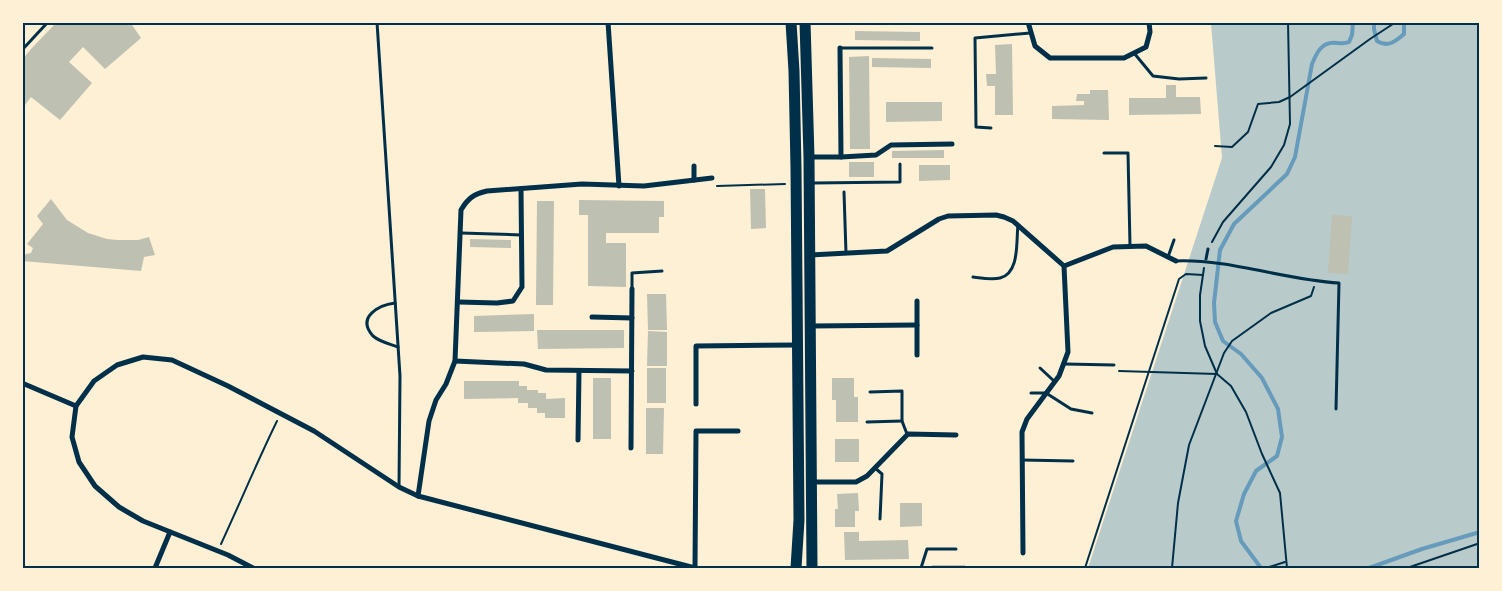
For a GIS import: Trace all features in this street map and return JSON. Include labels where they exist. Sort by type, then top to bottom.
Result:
[{"type":"highway","points":[[791,22],[796,114],[799,520],[796,568]]},
{"type":"highway","points":[[805,22],[810,157],[812,568]]},
{"type":"street","points":[[608,22],[620,186]]},
{"type":"street","points":[[1028,22],[1035,46],[1050,58],[1124,58],[1146,47],[1150,32],[1149,22]]},
{"type":"street","points":[[840,48],[841,158]]},
{"type":"street","points":[[810,157],[841,158],[876,155],[891,145],[952,144]]},
{"type":"street","points":[[694,166],[694,180]]},
{"type":"street","points":[[418,496],[429,421],[436,400],[446,384],[455,361],[461,210],[466,200],[475,194],[487,191],[582,184],[644,186],[712,178]]},
{"type":"street","points":[[458,302],[497,303],[513,301],[522,287],[522,189]]},
{"type":"street","points":[[810,255],[887,251],[939,219],[948,216],[996,215],[1013,221],[1064,266],[1068,352],[1065,364],[1055,382],[1027,419],[1022,432],[1023,553]]},
{"type":"street","points":[[1064,266],[1113,247],[1146,246],[1176,261]]},
{"type":"street","points":[[631,448],[632,289]]},
{"type":"street","points":[[917,355],[918,300]]},
{"type":"street","points":[[592,317],[632,318]]},
{"type":"street","points":[[811,326],[917,325]]},
{"type":"street","points":[[696,404],[696,346],[798,345]]},
{"type":"street","points":[[253,568],[218,551],[143,521],[118,507],[96,486],[79,462],[72,437],[76,406],[94,381],[117,365],[143,357],[172,360],[314,431],[399,487],[418,496],[695,568],[696,432],[738,431]]},
{"type":"street","points":[[455,361],[524,364],[546,370],[632,370]]},
{"type":"street","points":[[578,440],[580,371]]},
{"type":"street","points":[[22,383],[76,406]]},
{"type":"street","points":[[811,482],[856,482],[867,476],[908,434],[956,435]]},
{"type":"street","points":[[155,568],[170,532]]},
{"type":"lane","points":[[22,50],[48,22]]},
{"type":"lane","points":[[377,22],[400,376],[399,487]]},
{"type":"lane","points":[[991,128],[976,127],[975,38],[1030,33]]},
{"type":"lane","points":[[840,48],[932,48]]},
{"type":"lane","points":[[1134,53],[1153,76],[1179,79],[1206,78]]},
{"type":"lane","points":[[1104,153],[1128,153],[1130,247]]},
{"type":"lane","points":[[810,183],[900,182],[900,164]]},
{"type":"lane","points":[[844,192],[846,254]]},
{"type":"lane","points":[[973,277],[1002,278],[1010,271],[1015,261],[1018,225]]},
{"type":"lane","points":[[461,233],[522,235]]},
{"type":"lane","points":[[1168,257],[1174,240]]},
{"type":"lane","points":[[1206,259],[1208,249]]},
{"type":"lane","points":[[1176,261],[1188,260],[1254,268],[1316,282],[1339,283],[1336,409]]},
{"type":"lane","points":[[632,289],[632,273],[662,271]]},
{"type":"lane","points":[[396,303],[378,307],[372,312],[368,324],[374,337],[398,347]]},
{"type":"lane","points":[[1065,364],[1114,365]]},
{"type":"lane","points":[[1040,368],[1055,382]]},
{"type":"lane","points":[[870,392],[902,391],[902,421],[908,434]]},
{"type":"lane","points":[[1031,393],[1046,393],[1071,409],[1092,413]]},
{"type":"lane","points":[[867,422],[902,421]]},
{"type":"lane","points":[[1022,460],[1073,461]]},
{"type":"lane","points":[[875,468],[882,474],[880,519]]},
{"type":"lane","points":[[921,568],[927,549],[956,549]]},
{"type":"path","points":[[1208,249],[1224,222],[1271,167],[1284,145],[1290,124],[1288,22]]},
{"type":"path","points":[[1215,146],[1232,147],[1248,132],[1258,104],[1279,102],[1290,97],[1396,22]]},
{"type":"path","points":[[712,178],[712,186],[788,184]]},
{"type":"path","points":[[1204,268],[1200,295],[1200,321],[1205,346],[1217,374],[1231,386],[1246,412],[1262,454],[1280,493],[1287,568]]},
{"type":"path","points":[[1085,568],[1179,279],[1186,274],[1203,275]]},
{"type":"path","points":[[1172,568],[1178,503],[1190,445],[1224,353],[1232,340],[1271,313],[1311,296],[1316,282]]},
{"type":"path","points":[[1114,365],[1117,370],[1217,374]]},
{"type":"path","points":[[218,551],[280,414]]},
{"type":"path","points":[[1407,568],[1480,543]]},
{"type":"path","points":[[1267,568],[1286,562]]},
{"type":"shaded area","points":[[1211,23],[1479,23],[1479,568],[1088,568],[1222,158]]},
{"type":"building","points":[[57,22],[130,22],[141,38],[105,69],[83,47],[69,62],[92,83],[60,120],[31,97],[22,109],[22,60]]},
{"type":"building","points":[[855,31],[920,32],[920,41],[855,40]]},
{"type":"building","points":[[1012,44],[1013,115],[995,115],[995,86],[987,86],[986,74],[996,74],[995,45]]},
{"type":"building","points":[[869,56],[870,149],[850,149],[849,57]]},
{"type":"building","points":[[872,58],[931,59],[931,68],[872,67]]},
{"type":"building","points":[[1166,85],[1176,85],[1176,97],[1200,97],[1201,114],[1129,115],[1129,98],[1166,98]]},
{"type":"building","points":[[1090,90],[1108,90],[1109,120],[1052,119],[1052,106],[1084,105],[1084,101],[1076,101],[1077,94],[1090,94]]},
{"type":"building","points":[[886,102],[942,102],[942,121],[886,122]]},
{"type":"building","points":[[944,150],[944,158],[892,158],[892,151]]},
{"type":"building","points":[[849,162],[874,162],[874,177],[849,177]]},
{"type":"building","points":[[919,165],[950,165],[950,180],[919,181]]},
{"type":"building","points":[[750,189],[765,189],[766,228],[751,229]]},
{"type":"building","points":[[51,199],[67,220],[88,233],[117,240],[138,240],[149,237],[155,255],[144,257],[141,271],[22,261],[22,255],[31,253],[33,248],[27,244],[43,224],[37,216]]},
{"type":"building","points":[[579,200],[664,201],[664,217],[659,217],[659,233],[606,233],[606,243],[626,243],[626,287],[588,286],[588,215],[579,215]]},
{"type":"building","points":[[537,201],[554,201],[553,305],[536,305]]},
{"type":"building","points":[[1332,215],[1352,216],[1348,274],[1328,273]]},
{"type":"building","points":[[470,239],[511,240],[511,248],[470,247]]},
{"type":"building","points":[[647,294],[666,294],[667,330],[648,330]]},
{"type":"building","points":[[534,314],[534,331],[474,332],[474,316]]},
{"type":"building","points":[[537,330],[624,330],[624,348],[538,349]]},
{"type":"building","points":[[648,331],[667,332],[667,366],[647,366]]},
{"type":"building","points":[[647,368],[666,368],[666,403],[647,403]]},
{"type":"building","points":[[593,378],[611,378],[611,439],[593,439]]},
{"type":"building","points":[[832,378],[854,378],[854,397],[858,397],[858,422],[836,422],[836,400],[832,400]]},
{"type":"building","points":[[464,381],[519,381],[519,386],[527,386],[527,390],[538,390],[538,393],[546,393],[546,399],[565,398],[565,418],[545,418],[545,413],[537,413],[537,408],[528,408],[528,403],[518,403],[518,398],[464,399]]},
{"type":"building","points":[[646,408],[664,408],[663,454],[646,454]]},
{"type":"building","points":[[835,439],[859,439],[859,462],[835,462]]},
{"type":"building","points":[[858,493],[859,511],[855,511],[855,527],[835,527],[835,509],[838,509],[837,494]]},
{"type":"building","points":[[900,503],[922,503],[922,526],[900,527]]},
{"type":"building","points":[[844,532],[859,532],[859,541],[908,540],[909,559],[845,560]]},
{"type":"building","points":[[932,565],[965,565],[965,568],[932,568]]},
{"type":"waterway","points":[[1261,568],[1241,541],[1236,521],[1244,494],[1256,471],[1277,456],[1282,437],[1278,409],[1262,378],[1241,354],[1223,341],[1215,322],[1214,303],[1220,250],[1234,224],[1287,174],[1295,157],[1312,64],[1318,52],[1327,44],[1349,42],[1352,35],[1353,22]]},
{"type":"waterway","points":[[1374,22],[1377,41],[1385,44],[1395,41],[1404,34],[1404,22]]},
{"type":"waterway","points":[[1369,568],[1422,549],[1480,532]]}]
